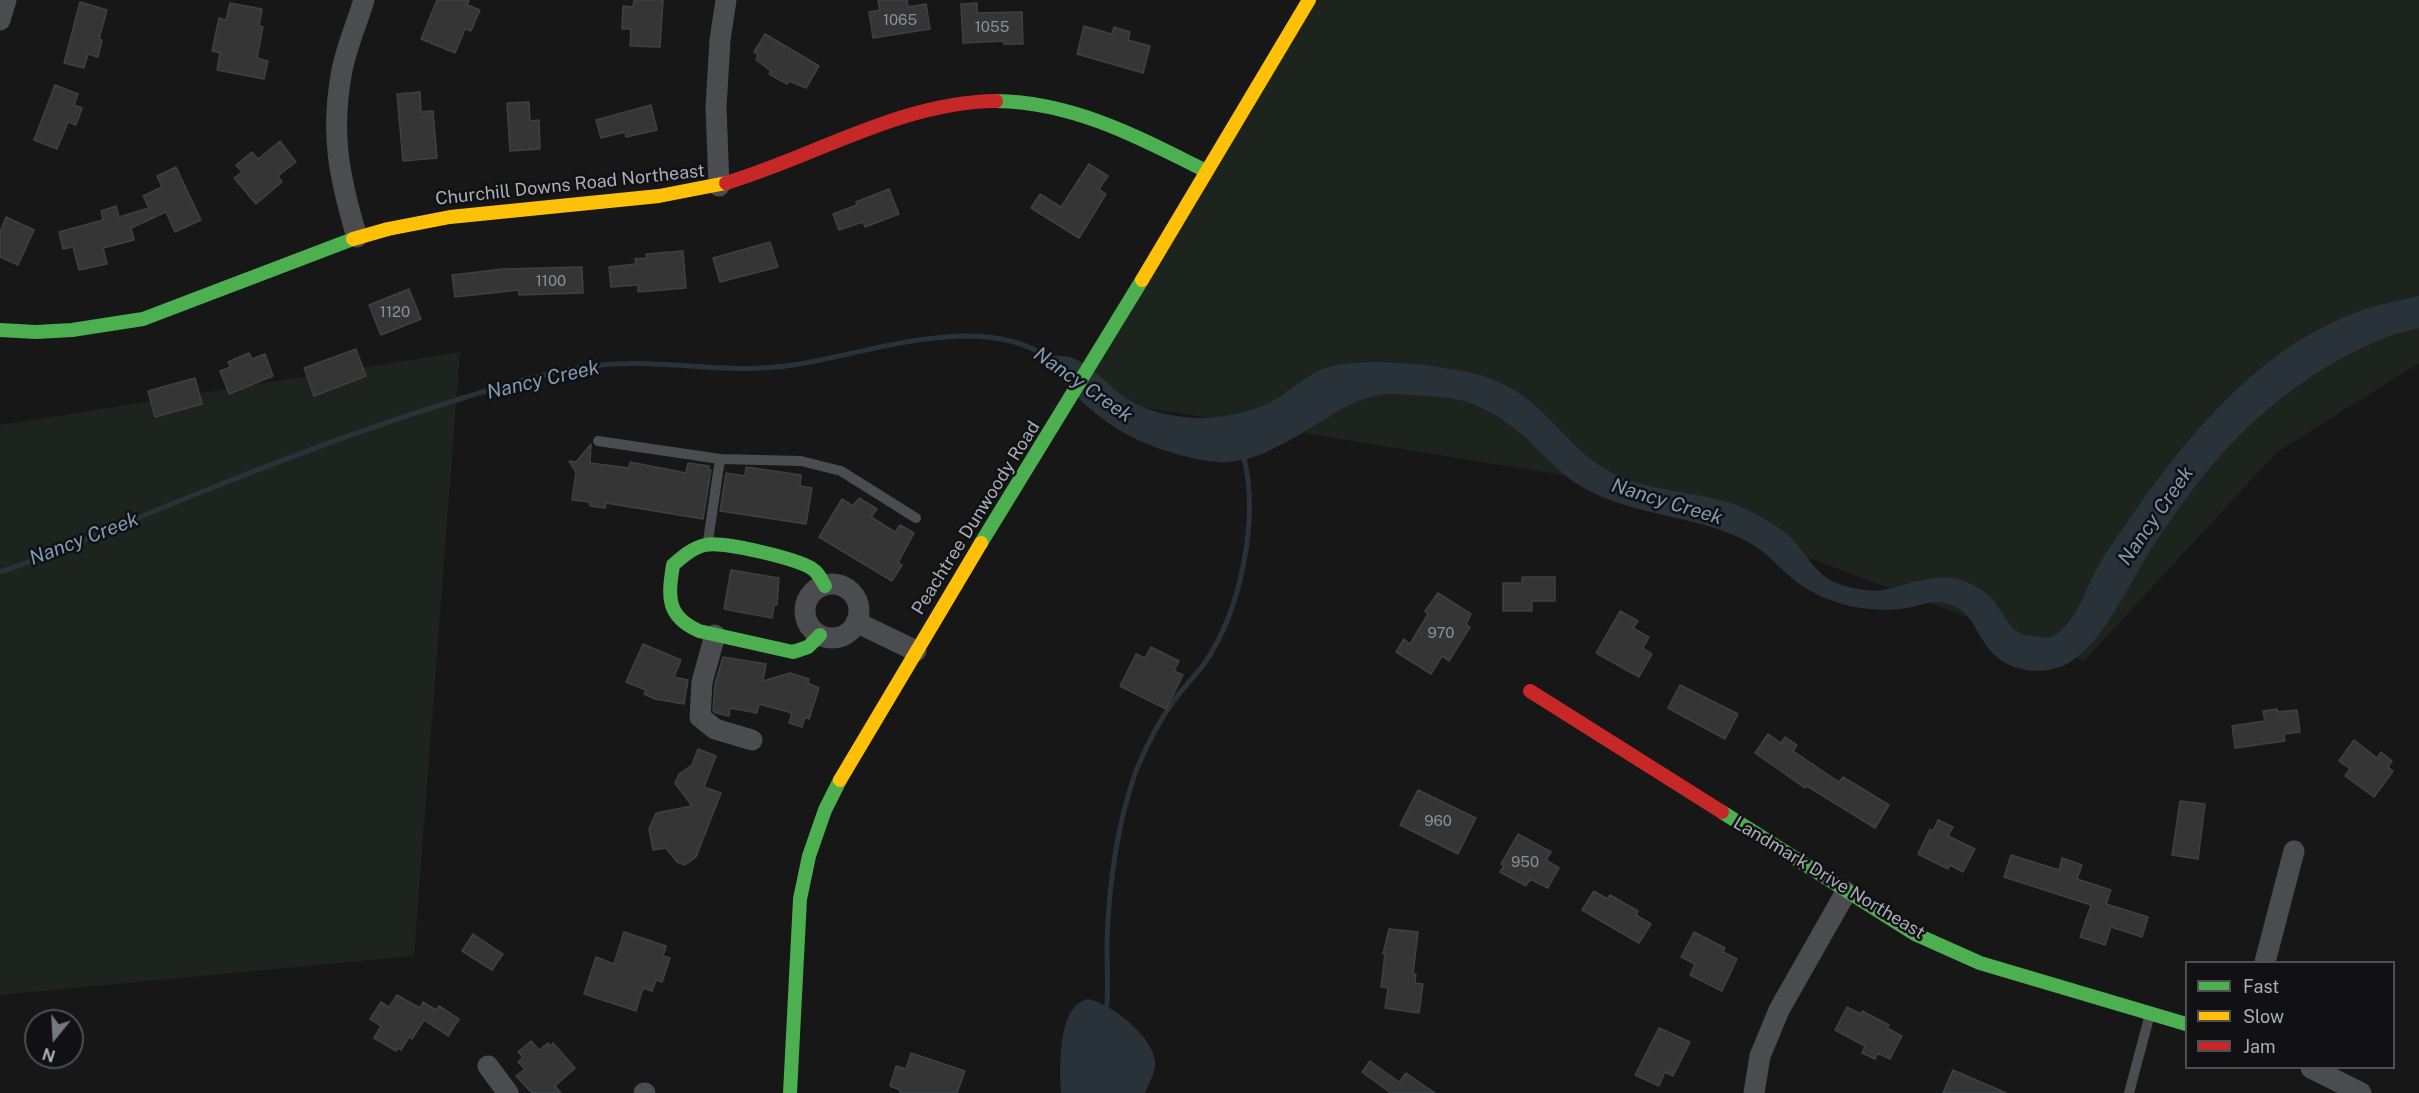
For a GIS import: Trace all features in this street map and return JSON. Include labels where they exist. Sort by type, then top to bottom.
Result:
[{"type":"street","points":[[0,20],[6,0]]},
{"type":"street","points":[[357,237],[341,178],[336,148],[336,108],[343,68],[364,0]]},
{"type":"street","points":[[719,186],[716,106],[720,40],[726,0]]},
{"type":"street","name":"Peachtree Dunwoody Road","points":[[790,1093],[800,899],[809,856],[825,810],[847,767],[916,651],[1088,370],[1309,0]]},
{"type":"street","name":"Churchill Downs Road Northeast","points":[[0,330],[59,332],[111,326],[143,319],[391,226],[432,219],[673,195],[719,186],[758,174],[908,114],[947,105],[987,101],[1037,104],[1086,116],[1118,128],[1206,171]]},
{"type":"street","points":[[820,635],[808,647],[793,652],[715,635],[685,626],[675,615],[670,604],[669,592],[673,565],[695,548],[707,544],[722,544],[792,560],[810,567],[820,575],[825,586]]},
{"type":"street","points":[[837,585],[846,589],[855,598],[858,608],[856,622],[842,636],[835,638],[820,635],[809,625],[805,614],[805,606],[810,594],[825,586],[837,585]]},
{"type":"street","points":[[856,622],[916,651]]},
{"type":"street","points":[[715,635],[702,682],[700,717],[715,729],[752,741]]},
{"type":"street","name":"Landmark Drive Northeast","points":[[1530,691],[1915,934],[1980,963],[2185,1023]]},
{"type":"street","points":[[2266,961],[2294,851]]},
{"type":"street","points":[[1754,1093],[1760,1056],[1779,1010],[1846,892]]},
{"type":"street","points":[[489,1066],[508,1093]]},
{"type":"street","points":[[2313,1069],[2361,1093]]},
{"type":"lane","points":[[598,441],[720,459],[801,461],[841,471],[916,518]]},
{"type":"lane","points":[[707,544],[720,459]]},
{"type":"lane","points":[[2129,1093],[2150,1013]]},
{"type":"shaded area","points":[[1306,0],[2419,0],[2419,363],[2276,453],[2084,661],[1606,482],[1073,396]]},
{"type":"shaded area","points":[[460,352],[414,956],[0,995],[0,425]]},
{"type":"water","points":[[2419,296],[2419,328],[2387,337],[2338,360],[2292,390],[2250,425],[2213,464],[2189,494],[2153,546],[2100,633],[2072,661],[2057,668],[2036,671],[2016,667],[1998,658],[1990,651],[1963,611],[1952,605],[1932,602],[1883,610],[1854,607],[1807,589],[1761,550],[1728,533],[1602,497],[1566,476],[1511,426],[1468,402],[1427,396],[1378,395],[1351,404],[1301,434],[1259,455],[1235,461],[1210,461],[1175,454],[1143,443],[1115,428],[1072,392],[1045,356],[1070,357],[1091,369],[1132,402],[1161,413],[1192,418],[1223,416],[1253,409],[1281,396],[1317,372],[1339,365],[1404,363],[1450,369],[1486,377],[1524,396],[1579,449],[1610,472],[1642,484],[1730,503],[1768,521],[1788,535],[1815,567],[1834,582],[1858,589],[1883,590],[1934,578],[1954,578],[1979,588],[1992,599],[2008,623],[2018,632],[2048,638],[2064,628],[2071,620],[2111,545],[2172,462],[2228,398],[2260,369],[2294,344],[2331,323],[2371,307]]},
{"type":"water","points":[[1088,999],[1119,1014],[1147,1041],[1155,1065],[1145,1093],[1061,1093],[1062,1039],[1066,1025],[1078,1004]]},
{"type":"building","points":[[437,0],[469,0],[467,5],[480,10],[471,31],[465,29],[455,53],[421,39]]},
{"type":"building","points":[[634,0],[663,0],[660,47],[630,46],[631,29],[622,29],[623,6],[633,7]]},
{"type":"building","points":[[878,0],[907,0],[908,7],[926,4],[930,29],[873,38],[869,12],[880,10]]},
{"type":"building","points":[[80,2],[107,10],[99,39],[102,40],[98,57],[88,54],[84,68],[64,63]]},
{"type":"building","points":[[230,3],[262,9],[259,26],[263,27],[257,58],[268,61],[264,79],[217,70],[220,53],[212,51],[219,18],[226,20]]},
{"type":"building","points":[[977,3],[977,13],[1022,12],[1023,44],[1004,44],[1004,41],[963,43],[961,4]]},
{"type":"building","points":[[1084,26],[1112,34],[1114,27],[1130,32],[1128,40],[1150,46],[1143,73],[1077,54]]},
{"type":"building","points":[[765,34],[819,66],[806,88],[789,81],[787,84],[769,74],[771,71],[756,60],[758,55],[754,52]]},
{"type":"building","points":[[55,85],[78,94],[74,105],[82,108],[76,125],[68,122],[57,149],[34,140]]},
{"type":"building","points":[[420,92],[421,112],[433,111],[437,158],[403,161],[397,94]]},
{"type":"building","points":[[529,102],[530,121],[539,120],[540,149],[510,151],[507,103]]},
{"type":"building","points":[[651,105],[657,130],[626,137],[625,132],[601,138],[596,120]]},
{"type":"building","points":[[280,141],[296,162],[278,176],[282,182],[256,204],[234,178],[242,172],[236,165],[252,152],[258,159]]},
{"type":"building","points":[[1089,164],[1108,176],[1099,189],[1106,194],[1079,238],[1031,208],[1040,194],[1061,207]]},
{"type":"building","points":[[176,167],[201,220],[175,232],[166,212],[131,228],[134,240],[103,248],[107,264],[79,270],[73,247],[63,249],[59,232],[103,220],[101,211],[116,206],[119,217],[149,208],[143,196],[162,187],[157,176]]},
{"type":"building","points":[[889,189],[899,214],[865,227],[863,222],[839,230],[833,214]]},
{"type":"building","points":[[6,217],[34,230],[18,265],[0,257],[0,232]]},
{"type":"building","points":[[770,242],[778,267],[720,282],[713,258]]},
{"type":"building","points":[[683,251],[686,288],[638,292],[638,285],[611,287],[609,267],[636,264],[635,259],[647,258],[646,254]]},
{"type":"building","points":[[582,267],[583,293],[519,295],[519,290],[455,297],[452,275],[503,269]]},
{"type":"building","points":[[409,289],[421,319],[381,335],[369,305]]},
{"type":"building","points":[[356,349],[366,376],[314,396],[304,368]]},
{"type":"building","points":[[249,353],[252,359],[265,354],[273,376],[229,394],[220,371],[231,367],[228,362]]},
{"type":"building","points":[[195,378],[202,404],[155,417],[148,391]]},
{"type":"building","points":[[591,444],[590,463],[629,468],[630,462],[686,473],[688,463],[709,466],[711,470],[703,519],[606,503],[605,508],[590,506],[590,502],[572,500],[576,472],[569,461],[576,462]]},
{"type":"building","points":[[746,467],[801,475],[800,486],[812,488],[806,524],[720,511],[726,473],[745,476]]},
{"type":"building","points":[[859,498],[877,509],[871,517],[895,532],[900,525],[914,533],[898,563],[902,565],[892,581],[819,537],[842,499],[853,506]]},
{"type":"building","points":[[731,570],[779,578],[777,605],[774,605],[772,618],[724,609]]},
{"type":"building","points":[[1522,577],[1555,577],[1555,601],[1532,601],[1532,611],[1503,611],[1503,583],[1522,583]]},
{"type":"building","points":[[1438,593],[1471,614],[1466,624],[1470,627],[1449,661],[1442,656],[1431,674],[1396,652],[1404,639],[1410,644],[1428,614],[1425,611]]},
{"type":"building","points":[[1620,611],[1638,621],[1633,628],[1649,637],[1643,648],[1652,654],[1639,677],[1596,653]]},
{"type":"building","points":[[643,644],[681,660],[674,677],[688,680],[684,704],[655,699],[644,694],[646,690],[626,682]]},
{"type":"building","points":[[1151,647],[1179,661],[1174,671],[1183,675],[1166,709],[1120,686],[1136,654],[1145,658]]},
{"type":"building","points":[[723,657],[766,664],[763,681],[790,673],[809,679],[808,683],[819,688],[809,719],[805,717],[802,727],[789,723],[792,713],[759,704],[757,713],[730,708],[729,716],[713,711],[715,684]]},
{"type":"building","points":[[1680,685],[1738,714],[1725,739],[1668,708]]},
{"type":"building","points":[[2277,709],[2278,712],[2297,710],[2300,732],[2284,734],[2285,741],[2235,748],[2232,726],[2265,721],[2263,711]]},
{"type":"building","points":[[1768,734],[1781,743],[1785,737],[1797,745],[1793,751],[1839,782],[1843,777],[1889,805],[1875,828],[1807,786],[1805,788],[1755,753]]},
{"type":"building","points":[[2354,740],[2377,758],[2381,752],[2392,761],[2388,767],[2393,771],[2374,797],[2345,776],[2350,769],[2339,761]]},
{"type":"building","points":[[698,749],[716,756],[704,787],[721,793],[696,857],[685,865],[677,862],[666,848],[653,850],[649,829],[656,813],[692,806],[675,783],[679,774],[692,765]]},
{"type":"building","points":[[1418,790],[1476,818],[1458,854],[1400,825]]},
{"type":"building","points":[[2180,801],[2205,804],[2198,859],[2172,855]]},
{"type":"building","points":[[1938,820],[1953,827],[1948,836],[1975,849],[1963,872],[1950,865],[1948,869],[1918,854],[1930,829],[1933,831]]},
{"type":"building","points":[[1518,834],[1551,852],[1546,860],[1559,868],[1548,888],[1530,879],[1526,886],[1500,872],[1504,866],[1501,864]]},
{"type":"building","points":[[2011,855],[2059,870],[2062,858],[2082,865],[2077,879],[2111,890],[2106,904],[2148,917],[2142,937],[2111,927],[2105,945],[2080,937],[2091,905],[2004,877]]},
{"type":"building","points":[[1594,891],[1607,899],[1610,895],[1638,911],[1636,915],[1651,924],[1639,943],[1582,910]]},
{"type":"building","points":[[1389,929],[1418,932],[1413,974],[1416,974],[1415,983],[1423,984],[1419,1013],[1385,1008],[1388,988],[1381,987],[1385,954],[1383,954]]},
{"type":"building","points":[[624,932],[666,946],[663,956],[670,958],[662,982],[656,980],[652,991],[643,988],[636,1011],[584,994],[596,957],[614,964]]},
{"type":"building","points":[[1694,932],[1725,948],[1723,952],[1737,959],[1722,991],[1690,975],[1695,964],[1681,957]]},
{"type":"building","points":[[473,934],[503,954],[492,970],[462,951]]},
{"type":"building","points":[[397,995],[420,1008],[423,1002],[436,1010],[439,1006],[459,1019],[448,1036],[424,1020],[412,1039],[409,1037],[401,1050],[398,1048],[396,1051],[374,1038],[381,1026],[370,1019],[381,1002],[389,1007]]},
{"type":"building","points":[[1847,1007],[1861,1014],[1862,1011],[1889,1025],[1887,1028],[1902,1036],[1890,1059],[1878,1053],[1875,1059],[1862,1053],[1865,1046],[1835,1030]]},
{"type":"building","points":[[1659,1028],[1690,1042],[1673,1076],[1665,1072],[1659,1086],[1635,1075]]},
{"type":"building","points":[[531,1041],[539,1050],[548,1043],[550,1046],[553,1043],[575,1068],[555,1086],[561,1093],[532,1093],[516,1076],[525,1069],[518,1062],[523,1057],[518,1052]]},
{"type":"building","points":[[911,1053],[965,1071],[957,1093],[900,1093],[900,1090],[890,1086],[896,1066],[906,1069]]},
{"type":"building","points":[[1370,1061],[1399,1082],[1406,1073],[1435,1093],[1391,1093],[1362,1072]]},
{"type":"building","points":[[1953,1070],[2006,1093],[1943,1093]]},
{"type":"waterway","name":"Nancy Creek","points":[[0,572],[264,467],[429,408],[539,376],[611,364],[767,368],[823,360],[924,339],[959,336],[992,337],[1023,344],[1050,359]]},
{"type":"waterway","points":[[1107,1005],[1110,898],[1115,855],[1129,791],[1158,725],[1178,695],[1204,664],[1228,618],[1244,563],[1248,534],[1248,479],[1243,454]]},
{"type":"traffic: fast","points":[[996,101],[1024,103],[1079,115],[1130,134],[1206,171]]},
{"type":"traffic: fast","points":[[0,330],[36,332],[72,330],[143,319],[353,239]]},
{"type":"traffic: fast","points":[[981,543],[1142,280]]},
{"type":"traffic: fast","points":[[820,635],[808,647],[793,652],[699,631],[680,619],[675,612],[670,596],[671,576],[673,565],[684,556],[700,546],[714,544],[758,551],[802,564],[816,572],[825,586]]},
{"type":"traffic: fast","points":[[790,1093],[800,899],[809,856],[825,810],[840,780]]},
{"type":"traffic: fast","points":[[1722,812],[1915,934],[1980,963],[2185,1024]]},
{"type":"traffic: slow","points":[[1142,280],[1309,0]]},
{"type":"traffic: slow","points":[[353,239],[388,229],[450,217],[659,196],[726,183]]},
{"type":"traffic: slow","points":[[840,780],[981,543]]},
{"type":"traffic: jam","points":[[726,183],[893,120],[926,110],[996,101]]},
{"type":"traffic: jam","points":[[1530,691],[1722,812]]}]
